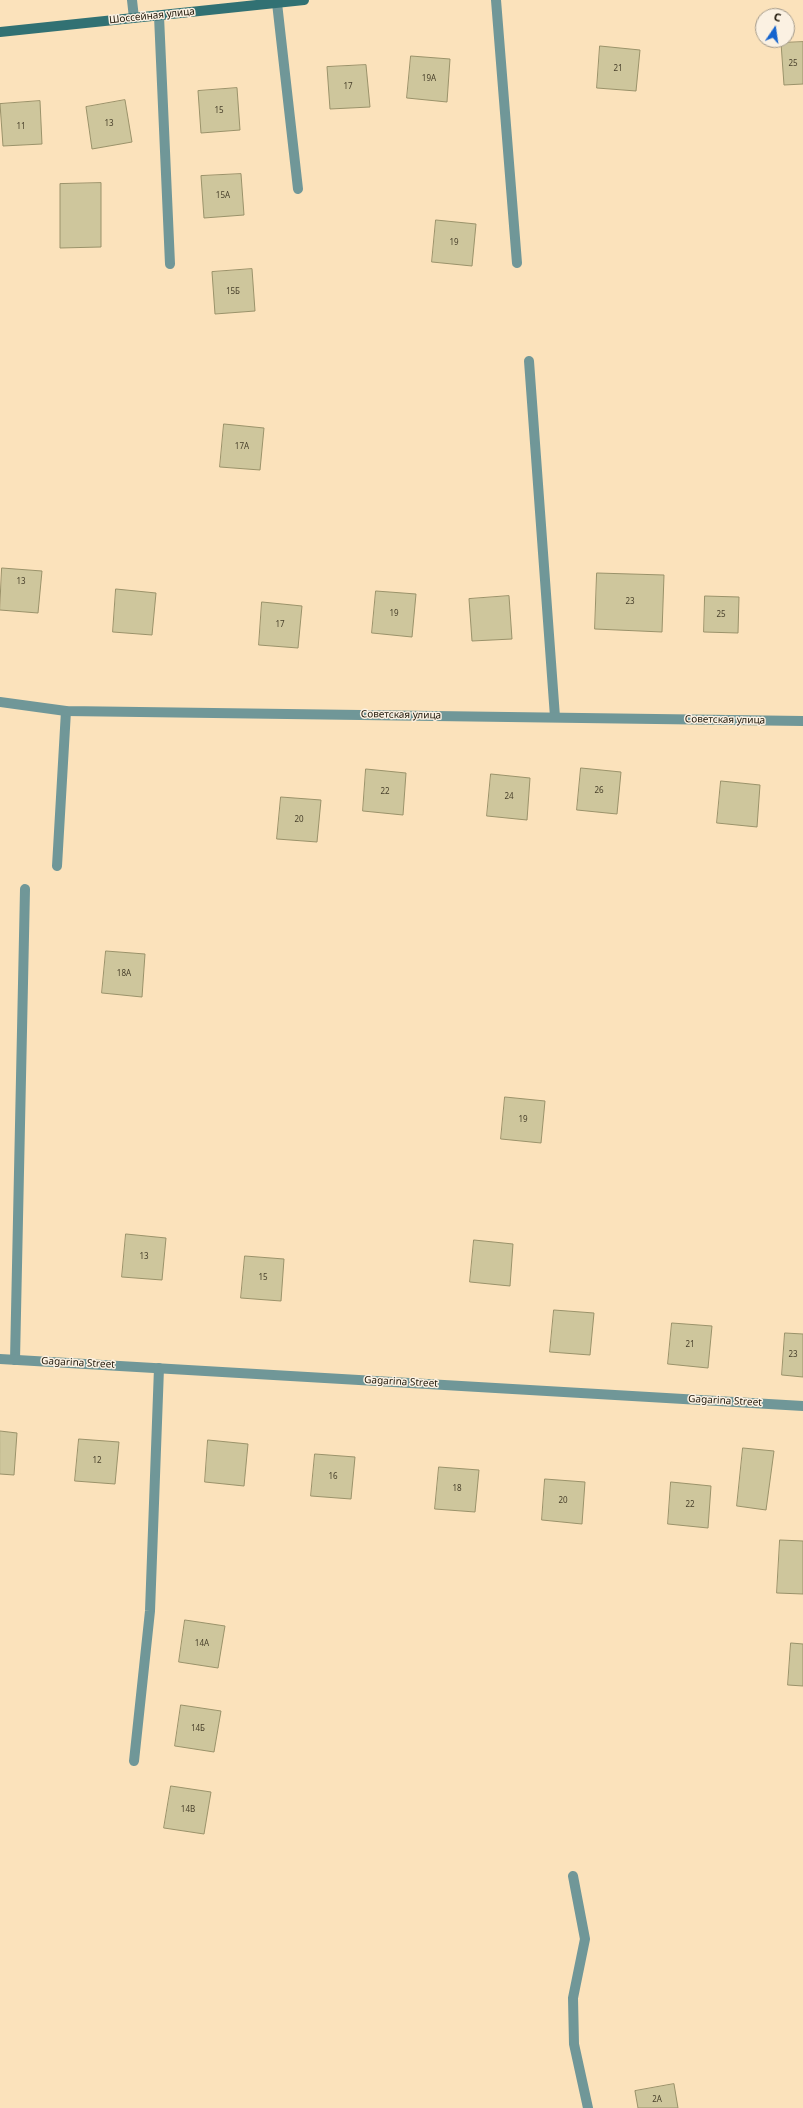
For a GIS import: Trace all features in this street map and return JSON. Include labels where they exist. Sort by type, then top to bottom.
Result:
[{"type":"street","points":[[132,0],[134,18]]},
{"type":"street","name":"Шоссейная улица","points":[[0,32],[304,0]]},
{"type":"street","points":[[496,0],[517,263]]},
{"type":"street","points":[[277,3],[298,189]]},
{"type":"street","points":[[159,16],[170,264]]},
{"type":"street","points":[[529,360],[555,717]]},
{"type":"street","name":"Советская улица","points":[[0,702],[66,711],[803,721]]},
{"type":"street","points":[[57,866],[66,711]]},
{"type":"street","points":[[15,1360],[25,889]]},
{"type":"street","name":"Gagarina Street","points":[[0,1359],[803,1406]]},
{"type":"street","points":[[134,1761],[150,1611],[159,1368]]},
{"type":"street","points":[[573,1876],[585,1938],[573,1998],[574,2044],[588,2108]]},
{"type":"building","points":[[795,42],[803,42],[803,84],[784,85],[781,48],[795,48]]},
{"type":"building","points":[[600,46],[640,50],[636,91],[597,88]]},
{"type":"building","points":[[411,56],[450,59],[447,102],[407,98]]},
{"type":"building","points":[[366,65],[370,107],[330,109],[327,67]]},
{"type":"building","points":[[237,88],[240,130],[201,133],[198,91]]},
{"type":"building","points":[[125,100],[132,142],[92,149],[86,107]]},
{"type":"building","points":[[40,101],[42,144],[3,146],[0,104]]},
{"type":"building","points":[[241,174],[244,215],[204,218],[201,176]]},
{"type":"building","points":[[101,183],[101,247],[60,248],[60,184]]},
{"type":"building","points":[[436,220],[476,224],[472,266],[432,262]]},
{"type":"building","points":[[252,269],[255,311],[215,314],[212,272]]},
{"type":"building","points":[[224,424],[264,428],[260,470],[220,467]]},
{"type":"building","points":[[2,568],[42,571],[38,613],[0,610]]},
{"type":"building","points":[[597,573],[664,575],[662,632],[595,629]]},
{"type":"building","points":[[116,589],[156,593],[152,635],[113,632]]},
{"type":"building","points":[[376,591],[416,594],[412,637],[372,633]]},
{"type":"building","points":[[509,596],[512,639],[472,641],[469,599]]},
{"type":"building","points":[[705,596],[739,597],[738,633],[704,632]]},
{"type":"building","points":[[262,602],[302,606],[298,648],[259,645]]},
{"type":"building","points":[[581,768],[621,772],[617,814],[577,810]]},
{"type":"building","points":[[366,769],[406,773],[403,815],[363,811]]},
{"type":"building","points":[[491,774],[530,778],[527,820],[487,816]]},
{"type":"building","points":[[721,781],[760,785],[757,827],[717,823]]},
{"type":"building","points":[[281,797],[321,800],[317,842],[277,839]]},
{"type":"building","points":[[106,951],[145,954],[142,997],[102,993]]},
{"type":"building","points":[[505,1097],[545,1101],[541,1143],[501,1139]]},
{"type":"building","points":[[126,1234],[166,1238],[162,1280],[122,1277]]},
{"type":"building","points":[[474,1240],[513,1244],[510,1286],[470,1282]]},
{"type":"building","points":[[245,1256],[284,1259],[281,1301],[241,1298]]},
{"type":"building","points":[[554,1310],[594,1313],[590,1355],[550,1352]]},
{"type":"building","points":[[672,1323],[712,1326],[708,1368],[668,1364]]},
{"type":"building","points":[[785,1333],[803,1334],[803,1377],[782,1375]]},
{"type":"building","points":[[0,1431],[17,1433],[14,1475],[0,1474]]},
{"type":"building","points":[[79,1439],[119,1442],[115,1484],[75,1481]]},
{"type":"building","points":[[208,1440],[248,1444],[244,1486],[205,1482]]},
{"type":"building","points":[[743,1448],[774,1451],[766,1510],[737,1506]]},
{"type":"building","points":[[315,1454],[355,1457],[351,1499],[311,1496]]},
{"type":"building","points":[[439,1467],[479,1470],[475,1512],[435,1509]]},
{"type":"building","points":[[545,1479],[585,1482],[582,1524],[542,1520]]},
{"type":"building","points":[[671,1482],[711,1486],[708,1528],[668,1524]]},
{"type":"building","points":[[780,1540],[803,1541],[803,1594],[777,1593]]},
{"type":"building","points":[[185,1620],[225,1626],[218,1668],[179,1662]]},
{"type":"building","points":[[791,1643],[803,1644],[803,1686],[788,1685]]},
{"type":"building","points":[[181,1705],[221,1711],[214,1752],[175,1746]]},
{"type":"building","points":[[171,1786],[211,1792],[204,1834],[164,1828]]},
{"type":"building","points":[[674,2084],[678,2108],[638,2108],[635,2091]]}]
